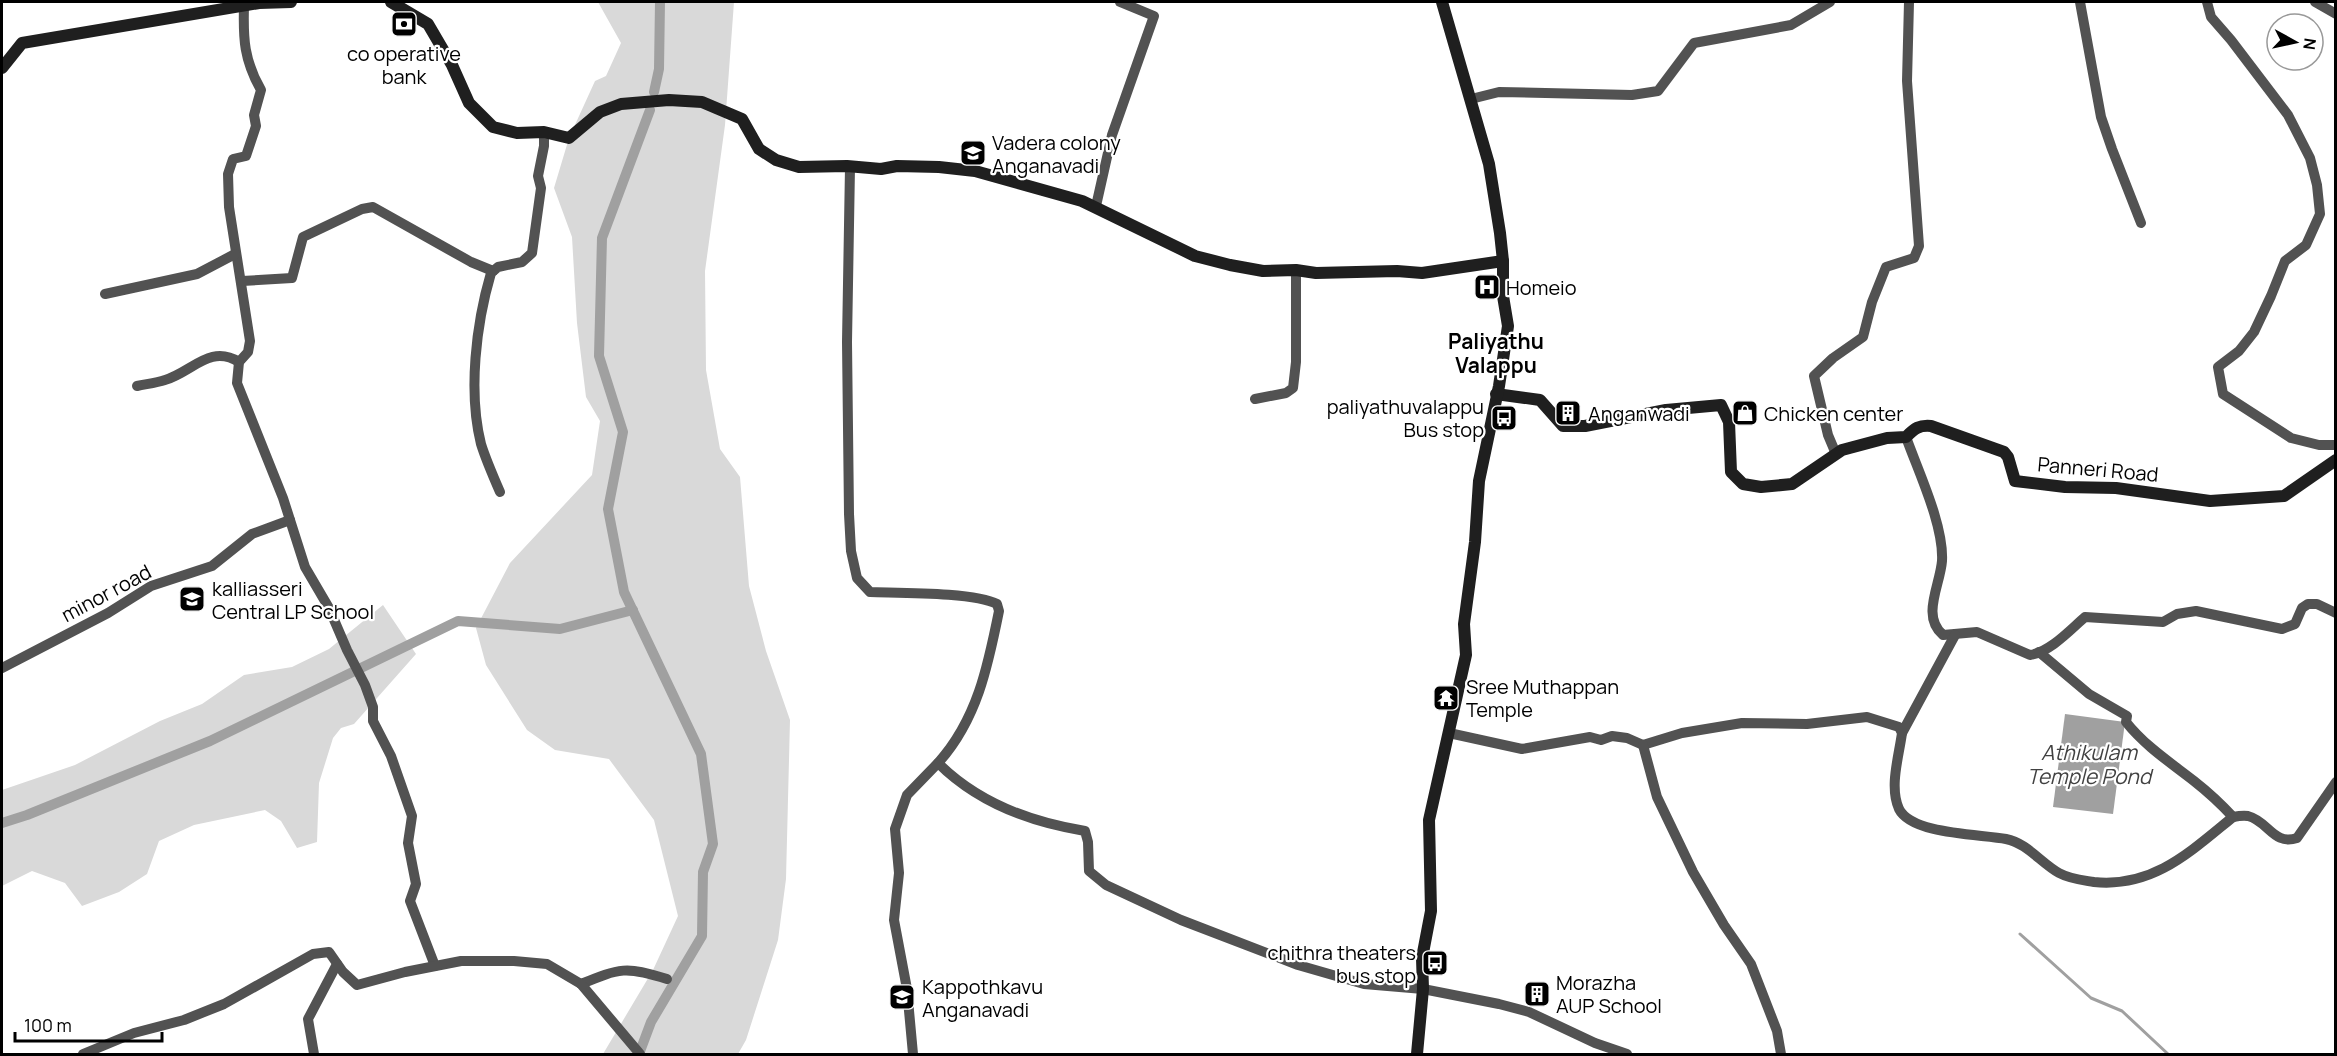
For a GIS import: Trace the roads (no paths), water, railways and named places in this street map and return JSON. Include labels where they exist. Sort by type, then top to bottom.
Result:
[{"type":"main road","points":[[2,65],[22,43],[244,6],[291,2]]},
{"type":"main road","points":[[391,2],[428,24],[452,65],[469,103],[493,127],[517,133],[544,132],[568,138],[600,112],[621,105],[669,100],[702,102],[742,119],[759,149],[776,160],[799,167],[881,169],[897,166],[975,171],[1096,206],[1131,226],[1196,256],[1230,265],[1263,271],[1422,273],[1503,261]]},
{"type":"main road","points":[[1417,1054],[1423,989],[1422,958],[1431,911],[1429,820],[1466,655],[1464,624],[1475,542],[1479,481],[1508,326],[1503,296],[1503,261],[1489,164],[1442,2]]},
{"type":"main road","name":"Panneri Road","points":[[1496,394],[1540,400],[1563,426],[1585,426],[1666,410],[1721,405],[1729,422],[1731,472],[1743,484],[1761,488],[1792,484],[1842,450],[1868,442],[1906,436],[1916,427],[1931,426],[2004,452],[2008,457],[2015,481],[2065,487],[2116,488],[2210,501],[2284,496],[2336,460]]},
{"type":"street","points":[[1096,206],[1112,135],[1154,16],[1120,2]]},
{"type":"street","points":[[1471,99],[1499,92],[1632,95],[1658,92],[1694,43],[1791,24],[1830,2]]},
{"type":"street","points":[[1836,454],[1828,435],[1814,376],[1833,358],[1863,337],[1872,302],[1886,267],[1914,258],[1919,246],[1907,81],[1909,2]]},
{"type":"street","points":[[2079,2],[2101,117],[2141,223]]},
{"type":"street","points":[[2207,2],[2211,17],[2288,115],[2310,158],[2317,185],[2320,214],[2306,245],[2284,261],[2254,332],[2239,351],[2218,367],[2223,394],[2291,438],[2319,445],[2336,445]]},
{"type":"street","points":[[2315,2],[2336,14]]},
{"type":"street","points":[[244,6],[243,38],[247,59],[261,90],[254,115],[256,126],[250,148],[246,156],[233,159],[228,174],[235,254],[242,281],[250,340],[248,352],[239,362],[237,383],[269,461],[305,567],[329,608],[358,671],[373,707],[373,721],[391,756],[412,816],[408,843],[416,884],[410,901],[435,966]]},
{"type":"street","points":[[500,492],[482,445],[476,415],[476,355],[485,297],[493,271],[498,267],[522,262],[532,253],[542,188],[538,176],[544,146],[544,132]]},
{"type":"street","points":[[850,167],[848,444],[851,551],[857,578],[870,592],[980,599],[997,604],[999,611],[986,674],[973,711],[938,762],[908,795],[895,829],[900,873],[894,920],[907,989],[913,1054]]},
{"type":"street","points":[[242,281],[292,278],[303,237],[362,209],[373,207],[471,262],[493,271]]},
{"type":"street","points":[[105,294],[197,274],[235,254]]},
{"type":"street","points":[[1255,399],[1286,393],[1293,388],[1296,362],[1296,270]]},
{"type":"street","points":[[137,386],[165,380],[220,355],[230,356],[239,362]]},
{"type":"street","points":[[1906,436],[1932,508],[1942,547],[1942,563],[1931,618],[1935,628],[1942,635],[1977,632],[2030,655],[2056,641],[2085,617],[2163,622],[2177,614],[2196,611],[2282,629],[2295,624],[2302,608],[2308,604],[2317,604],[2336,614]]},
{"type":"street","name":"minor road","points":[[2,668],[108,613],[152,586],[212,566],[252,534],[290,520]]},
{"type":"street","points":[[1955,635],[1902,733],[1896,774],[1899,810],[1906,818],[1919,824],[1942,831],[2008,839],[2020,843],[2038,860],[2060,874],[2075,880],[2113,884],[2148,877],[2180,859],[2233,817],[2246,815],[2263,823],[2279,839],[2289,840],[2297,837],[2336,782]]},
{"type":"street","points":[[2038,652],[2089,694],[2127,716],[2126,722],[2153,750],[2196,783],[2233,817]]},
{"type":"street","points":[[1449,733],[1522,749],[1590,737],[1601,740],[1612,736],[1627,738],[1643,745],[1682,733],[1742,723],[1807,724],[1867,717],[1899,728],[1902,733]]},
{"type":"street","points":[[1643,745],[1657,797],[1693,872],[1724,925],[1751,964],[1777,1031],[1781,1054]]},
{"type":"street","points":[[938,762],[949,774],[983,797],[1022,817],[1085,831],[1088,842],[1089,871],[1106,885],[1181,920],[1298,965],[1364,984],[1423,989],[1529,1012],[1595,1043],[1627,1054]]},
{"type":"street","points":[[83,1054],[134,1033],[184,1020],[224,1004],[313,954],[329,952],[357,985],[461,961],[514,961],[548,964],[581,984],[638,1053]]},
{"type":"street","points":[[314,1054],[308,1019],[337,964]]},
{"type":"street","points":[[581,984],[615,970],[641,971],[667,979]]},
{"type":"water","name":"Athikulam Temple Pond","points":[[2065,714],[2125,722],[2113,814],[2053,807]]},
{"type":"waterway","points":[[654,92],[659,69],[660,2]]},
{"type":"waterway","points":[[639,1054],[651,1022],[702,936],[703,872],[713,844],[701,754],[624,592],[608,509],[623,432],[599,356],[602,238],[650,110]]},
{"type":"waterway","points":[[2,823],[210,741],[458,621],[560,629],[633,610]]},
{"type":"waterway","points":[[2020,934],[2091,998],[2122,1011],[2168,1054]]},
{"type":"place","name":"co operative bank","points":[[404,24]]},
{"type":"place","name":"Vadera colony Anganavadi","points":[[973,153]]},
{"type":"place","name":"Homeio","points":[[1487,287]]},
{"type":"place","name":"Anganwadi","points":[[1568,413]]},
{"type":"place","name":"Chicken center","points":[[1745,413]]},
{"type":"place","name":"paliyathuvalappu Bus stop","points":[[1504,418]]},
{"type":"place","name":"kalliasseri Central LP School","points":[[192,599]]},
{"type":"place","name":"Sree Muthappan Temple","points":[[1446,698]]},
{"type":"place","name":"chithra theaters bus stop","points":[[1435,963]]},
{"type":"place","name":"Morazha AUP School","points":[[1537,994]]},
{"type":"place","name":"Kappothkavu Anganavadi","points":[[902,997]]},
{"type":"district","name":"Paliyathu Valappu","points":[[1496,353]]}]
